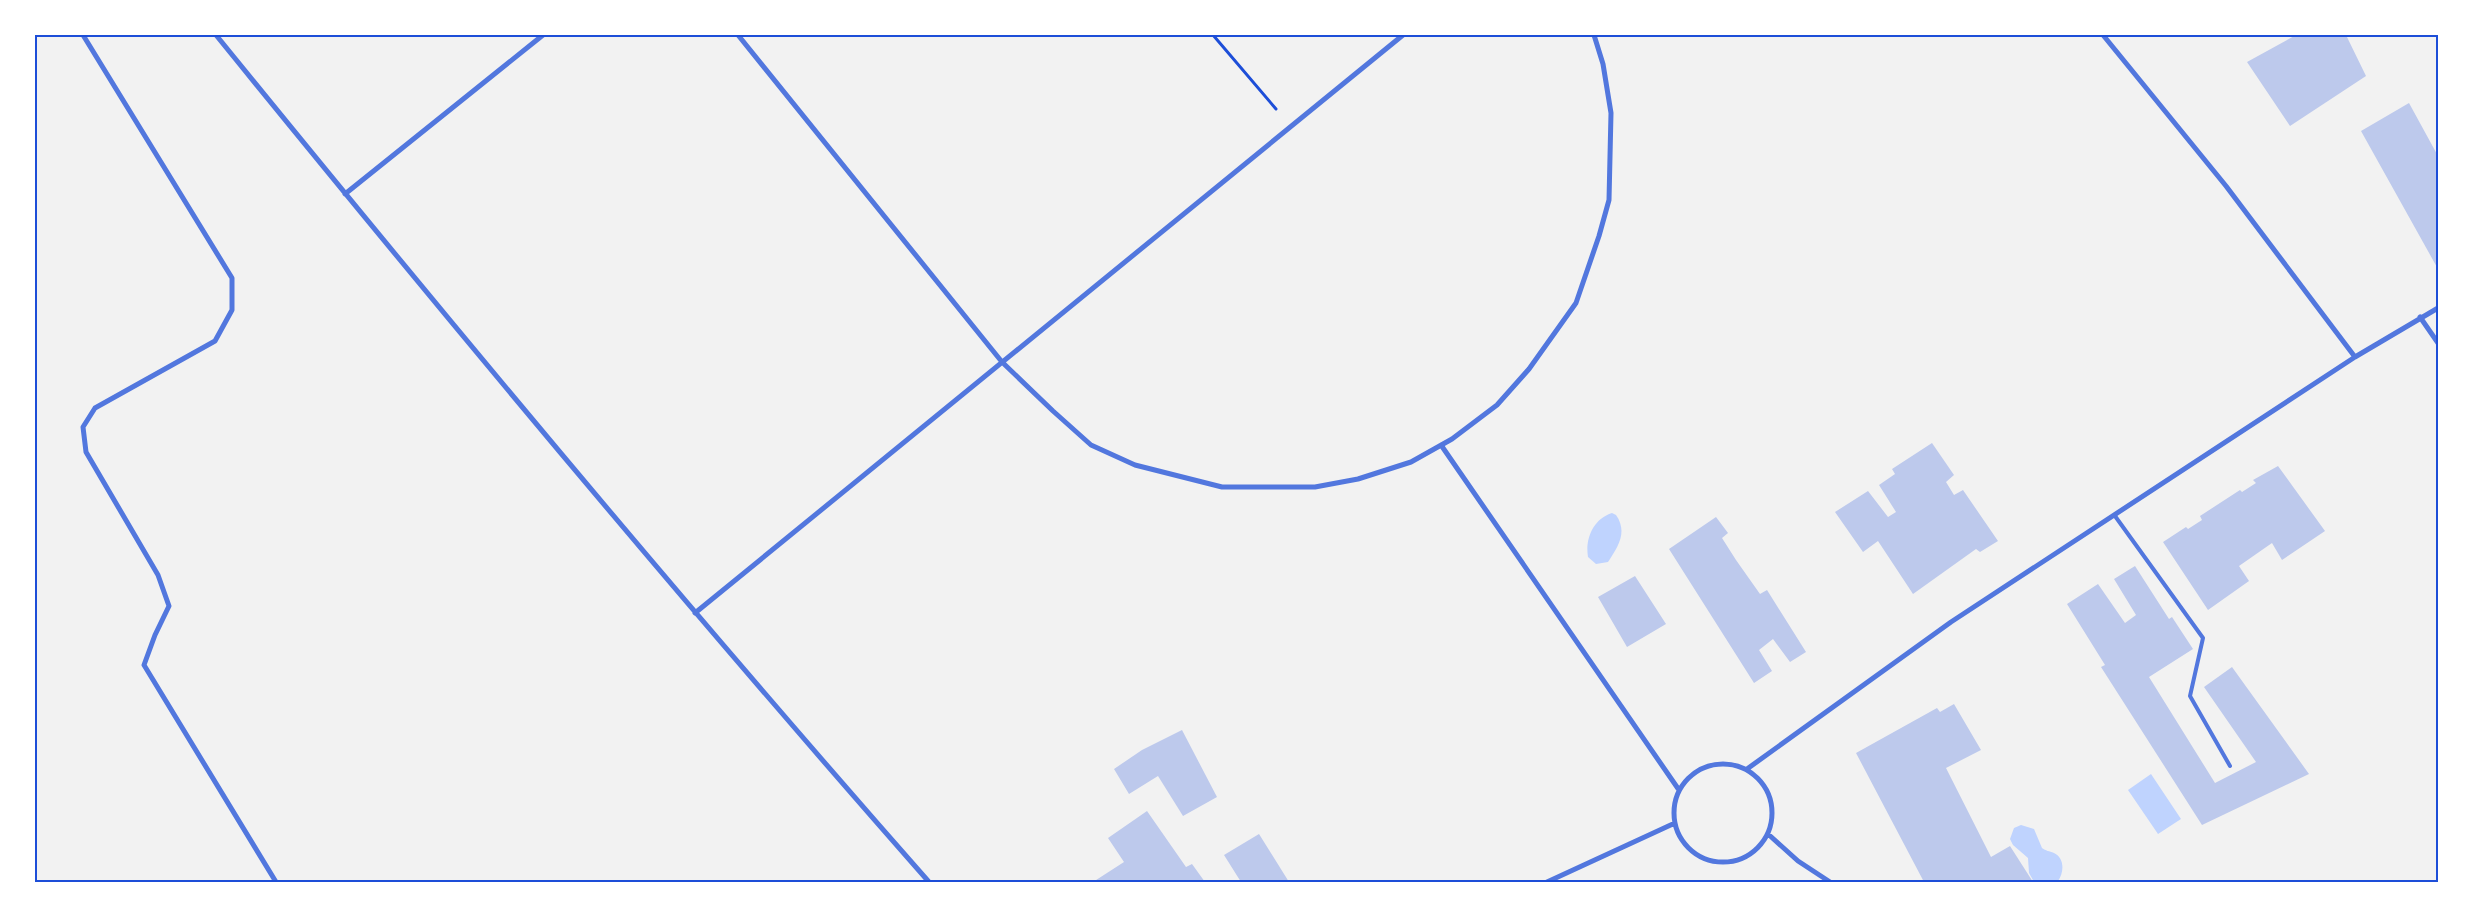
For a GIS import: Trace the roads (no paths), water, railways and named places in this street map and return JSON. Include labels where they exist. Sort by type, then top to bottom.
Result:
[{"type":"street","points":[[83,35],[232,278],[232,310],[215,341],[95,408],[83,427],[86,452],[158,575],[169,606],[155,635],[144,665],[276,882]]},
{"type":"street","points":[[216,35],[345,194],[695,613],[929,882]]},
{"type":"street","points":[[345,194],[543,35]]},
{"type":"street","points":[[738,35],[1002,362],[1091,445],[1136,465],[1222,487],[1324,486],[1358,479],[1411,462],[1441,445],[1497,405],[1529,369],[1576,303],[1588,271],[1609,200],[1611,113],[1603,64],[1594,35]]},
{"type":"street","points":[[695,613],[1403,35]]},
{"type":"street","points":[[2103,35],[2226,186],[2355,357]]},
{"type":"street","points":[[1747,769],[1951,622],[2355,357],[2438,308]]},
{"type":"street","points":[[2420,317],[2438,343]]},
{"type":"street","points":[[1441,445],[1679,790]]},
{"type":"street","points":[[1713,764],[1730,764],[1747,769],[1760,780],[1770,794],[1773,815],[1768,834],[1758,848],[1742,858],[1725,862],[1708,860],[1693,852],[1682,839],[1674,824],[1674,806],[1679,790],[1696,771],[1713,764]]},
{"type":"street","points":[[1547,882],[1674,824]]},
{"type":"street","points":[[1768,834],[1798,861],[1830,882]]},
{"type":"lane","points":[[2115,516],[2203,638],[2190,696],[2230,766]]},
{"type":"water","points":[[1612,513],[1620,521],[1620,539],[1608,562],[1596,564],[1588,557],[1589,537],[1595,525],[1605,516]]},
{"type":"water","points":[[2151,774],[2181,819],[2158,834],[2128,790]]},
{"type":"water","points":[[2021,825],[2034,829],[2042,848],[2058,855],[2060,858],[2062,870],[2058,881],[2034,882],[2029,873],[2028,858],[2013,845],[2010,839],[2014,828]]}]
